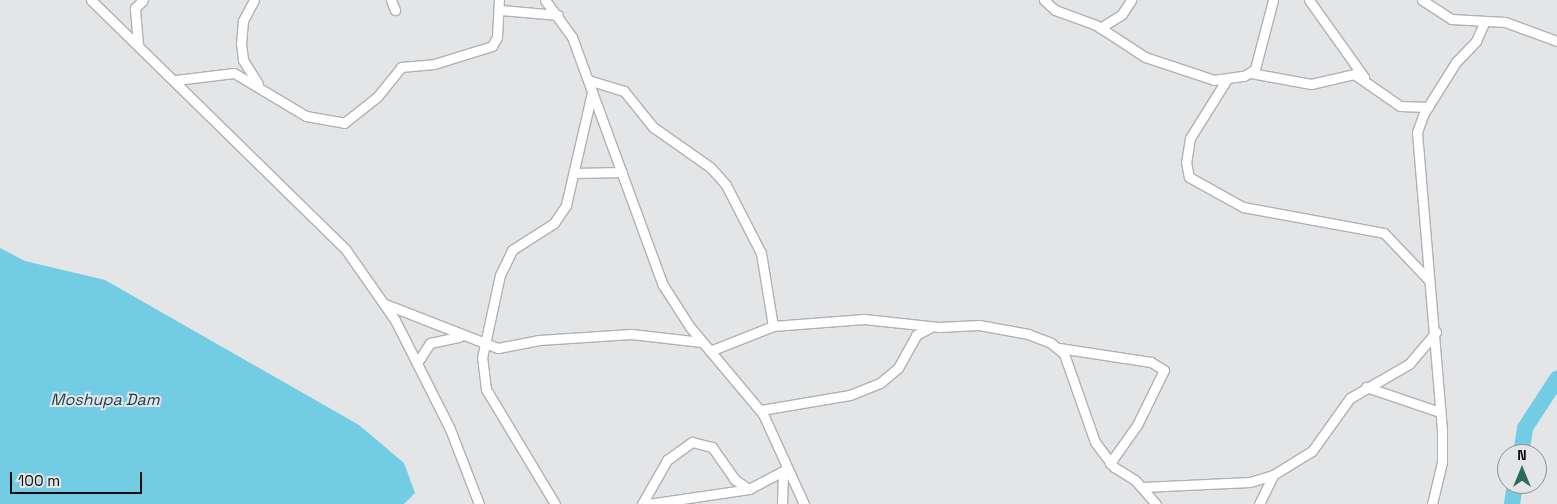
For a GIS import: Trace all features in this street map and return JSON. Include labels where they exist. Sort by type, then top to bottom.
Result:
[{"type":"street","points":[[91,0],[176,80],[346,250],[384,304],[417,364],[450,429],[479,504]]},
{"type":"street","points":[[138,44],[135,8],[143,0]]},
{"type":"street","points":[[254,0],[243,21],[242,43],[244,60],[258,84]]},
{"type":"street","points":[[391,0],[394,10]]},
{"type":"street","points":[[176,80],[234,73],[258,84],[306,116],[344,123],[377,97],[401,67],[434,64],[492,46],[501,10],[499,0]]},
{"type":"street","points":[[545,0],[558,15],[572,37],[664,285],[702,342],[761,410],[804,504]]},
{"type":"street","points":[[1044,0],[1100,28],[1145,57],[1197,76],[1228,79],[1251,73],[1311,84],[1347,73],[1367,82],[1400,106],[1428,107]]},
{"type":"street","points":[[1100,28],[1122,14],[1131,0]]},
{"type":"street","points":[[1251,73],[1257,65],[1272,0]]},
{"type":"street","points":[[1309,0],[1367,82]]},
{"type":"street","points":[[1422,0],[1451,19],[1515,24],[1557,41]]},
{"type":"street","points":[[501,10],[558,15]]},
{"type":"street","points":[[1432,504],[1442,462],[1440,412],[1436,332],[1428,279],[1416,146],[1428,107],[1456,62],[1476,41],[1484,22]]},
{"type":"street","points":[[1228,79],[1190,138],[1186,162],[1188,178],[1235,204],[1384,233],[1428,279]]},
{"type":"street","points":[[588,80],[624,91],[653,127],[710,167],[726,185],[761,253],[773,326]]},
{"type":"street","points":[[555,504],[486,389],[481,371],[500,275],[512,250],[554,223],[566,205],[576,173],[592,91]]},
{"type":"street","points":[[576,173],[622,172]]},
{"type":"street","points":[[384,304],[485,345],[498,348],[539,340],[631,334],[702,342]]},
{"type":"street","points":[[710,351],[773,326],[864,320],[932,327],[998,327],[1059,348],[1135,359],[1164,370],[1137,425],[1110,463]]},
{"type":"street","points":[[761,410],[850,395],[880,383],[898,368],[916,335],[932,327]]},
{"type":"street","points":[[1143,487],[1250,482],[1274,476],[1312,451],[1350,398],[1366,387],[1414,361],[1436,332]]},
{"type":"street","points":[[417,364],[430,343],[462,336]]},
{"type":"street","points":[[1059,348],[1069,363],[1095,442],[1110,463],[1143,487],[1156,504]]},
{"type":"street","points":[[1366,387],[1440,412]]},
{"type":"street","points":[[642,504],[667,460],[692,442],[712,447],[734,479],[749,489]]},
{"type":"street","points":[[648,504],[749,489],[787,469]]},
{"type":"street","points":[[782,504],[787,469]]},
{"type":"street","points":[[1259,504],[1274,476]]},
{"type":"water","name":"Moshupa Dam","points":[[0,248],[25,261],[105,280],[359,425],[404,463],[415,493],[404,504],[0,504]]},
{"type":"waterway","points":[[1523,444],[1525,428],[1557,379]]},
{"type":"waterway","points":[[1512,504],[1514,494]]}]
